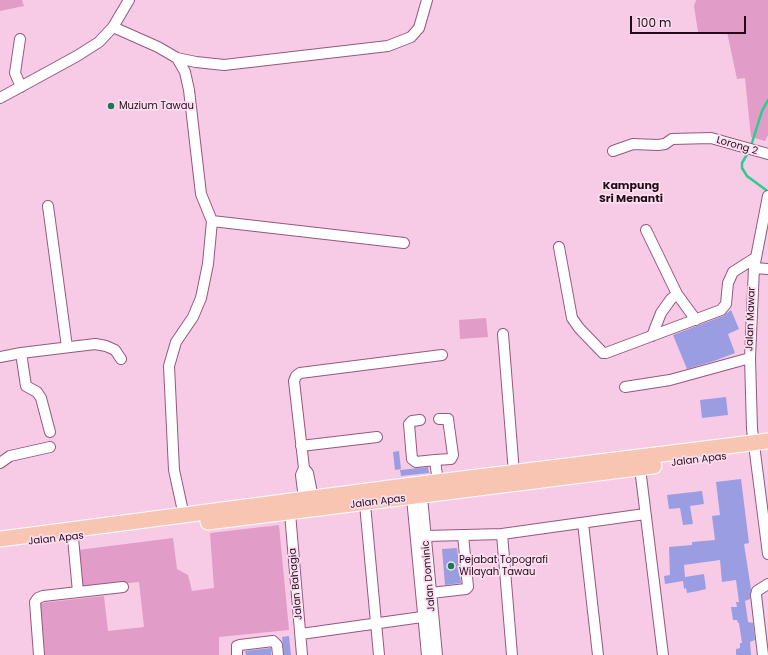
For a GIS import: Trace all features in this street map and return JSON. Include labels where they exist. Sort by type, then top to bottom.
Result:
[{"type":"highway","name":"Jalan Apas","points":[[1,542],[308,498],[413,494],[640,468],[761,447]]},
{"type":"highway","name":"Jalan Apas","points":[[1,542],[73,538],[365,504],[413,494],[438,483],[514,473],[761,447]]},
{"type":"street","points":[[0,102],[21,87],[99,42],[113,27],[129,0]]},
{"type":"street","points":[[113,27],[158,47],[177,58],[224,65],[388,46],[411,37],[419,28],[427,0]]},
{"type":"street","points":[[20,39],[15,73],[21,87]]},
{"type":"street","points":[[177,58],[185,72],[189,90],[201,194],[212,222],[208,264],[201,298],[193,317],[176,342],[169,366],[174,470],[184,516]]},
{"type":"street","points":[[0,98],[10,94]]},
{"type":"street","name":"Lorong 2","points":[[612,151],[633,144],[658,145],[665,144],[672,139],[690,138],[719,140],[738,147],[768,154]]},
{"type":"street","name":"Jalan Mawar","points":[[768,196],[754,263],[750,358],[750,407],[761,447],[768,554]]},
{"type":"street","points":[[48,206],[67,347]]},
{"type":"street","points":[[212,222],[404,244]]},
{"type":"street","points":[[646,230],[677,294],[696,320]]},
{"type":"street","points":[[559,247],[572,318],[578,328],[603,353],[608,353],[696,320],[724,307],[727,302],[728,283],[733,272],[754,263],[768,269]]},
{"type":"street","points":[[652,336],[661,313],[671,299],[677,294]]},
{"type":"street","points":[[502,334],[514,473]]},
{"type":"street","points":[[0,357],[20,353],[95,344],[106,346],[115,350],[121,359]]},
{"type":"street","points":[[20,353],[26,386],[37,392],[41,398],[50,432]]},
{"type":"street","points":[[308,498],[301,475],[304,468],[294,381],[296,376],[300,373],[442,355]]},
{"type":"street","points":[[625,387],[670,380],[750,358]]},
{"type":"street","points":[[420,420],[412,421],[409,424],[412,459],[416,462],[451,459],[453,455],[448,418],[439,418]]},
{"type":"street","points":[[301,446],[377,437]]},
{"type":"street","points":[[0,463],[10,456],[50,447]]},
{"type":"street","points":[[435,460],[438,483]]},
{"type":"street","points":[[640,468],[663,655]]},
{"type":"street","name":"Jalan Dominic","points":[[413,494],[426,536],[431,593],[426,655]]},
{"type":"street","name":"Jalan Dominic","points":[[413,494],[428,616],[437,655]]},
{"type":"street","points":[[365,504],[379,655]]},
{"type":"street","name":"Jalan Bahagia","points":[[290,513],[302,655]]},
{"type":"street","points":[[426,536],[502,534],[645,514]]},
{"type":"street","points":[[583,523],[598,655]]},
{"type":"street","points":[[502,534],[512,655]]},
{"type":"street","points":[[431,593],[466,589],[467,584],[463,535]]},
{"type":"street","points":[[73,538],[78,592]]},
{"type":"street","points":[[762,655],[756,595],[757,591],[768,584]]},
{"type":"street","points":[[39,655],[35,602],[42,596],[123,587]]},
{"type":"street","points":[[301,634],[428,616]]},
{"type":"street","points":[[237,655],[236,649],[240,645],[273,641],[277,644],[278,655]]},
{"type":"shaded area","points":[[0,0],[22,0],[24,6],[0,11]]},
{"type":"shaded area","points":[[696,0],[768,0],[768,135],[765,141],[751,137],[745,78],[737,79],[727,32],[698,32],[694,6]]},
{"type":"shaded area","points":[[486,318],[488,337],[460,339],[459,320]]},
{"type":"shaded area","points":[[279,525],[289,630],[219,637],[219,655],[45,655],[40,603],[104,596],[108,631],[144,627],[139,582],[82,588],[78,550],[173,538],[177,569],[188,575],[192,591],[214,588],[210,533]]},
{"type":"building","points":[[731,310],[739,329],[728,334],[735,353],[687,369],[673,335],[723,316]]},
{"type":"building","points":[[726,397],[728,415],[702,418],[700,400]]},
{"type":"building","points":[[399,451],[401,469],[395,470],[393,452]]},
{"type":"building","points":[[428,467],[429,473],[401,476],[400,470]]},
{"type":"building","points":[[741,479],[749,543],[744,544],[751,589],[750,599],[745,601],[748,622],[753,623],[755,640],[750,642],[751,655],[736,655],[736,649],[740,648],[740,643],[742,643],[739,623],[737,620],[733,620],[731,607],[737,607],[736,602],[739,602],[736,580],[722,582],[720,560],[684,565],[685,577],[704,574],[706,589],[687,593],[686,588],[684,589],[683,581],[665,584],[664,576],[670,575],[669,547],[692,545],[692,542],[715,540],[712,516],[720,515],[716,482]]},
{"type":"building","points":[[702,491],[704,504],[690,506],[693,524],[683,525],[680,508],[669,509],[667,495]]},
{"type":"building","name":"Pejabat Topografi Wilayah Tawau","points":[[457,548],[461,583],[445,585],[442,549]]},
{"type":"building","points":[[289,636],[291,655],[284,655],[282,637]]},
{"type":"building","points":[[271,648],[271,655],[246,655],[245,651]]},
{"type":"waterway","points":[[751,146],[762,111],[768,100]]},
{"type":"waterway","points":[[749,151],[742,163],[742,168],[747,176],[766,190]]},
{"type":"place","name":"Muzium Tawau","points":[[111,106]]},
{"type":"place","name":"Pejabat Topografi Wilayah Tawau","points":[[451,566]]},
{"type":"district","name":"Kampung Sri Menanti","points":[[631,192]]}]
